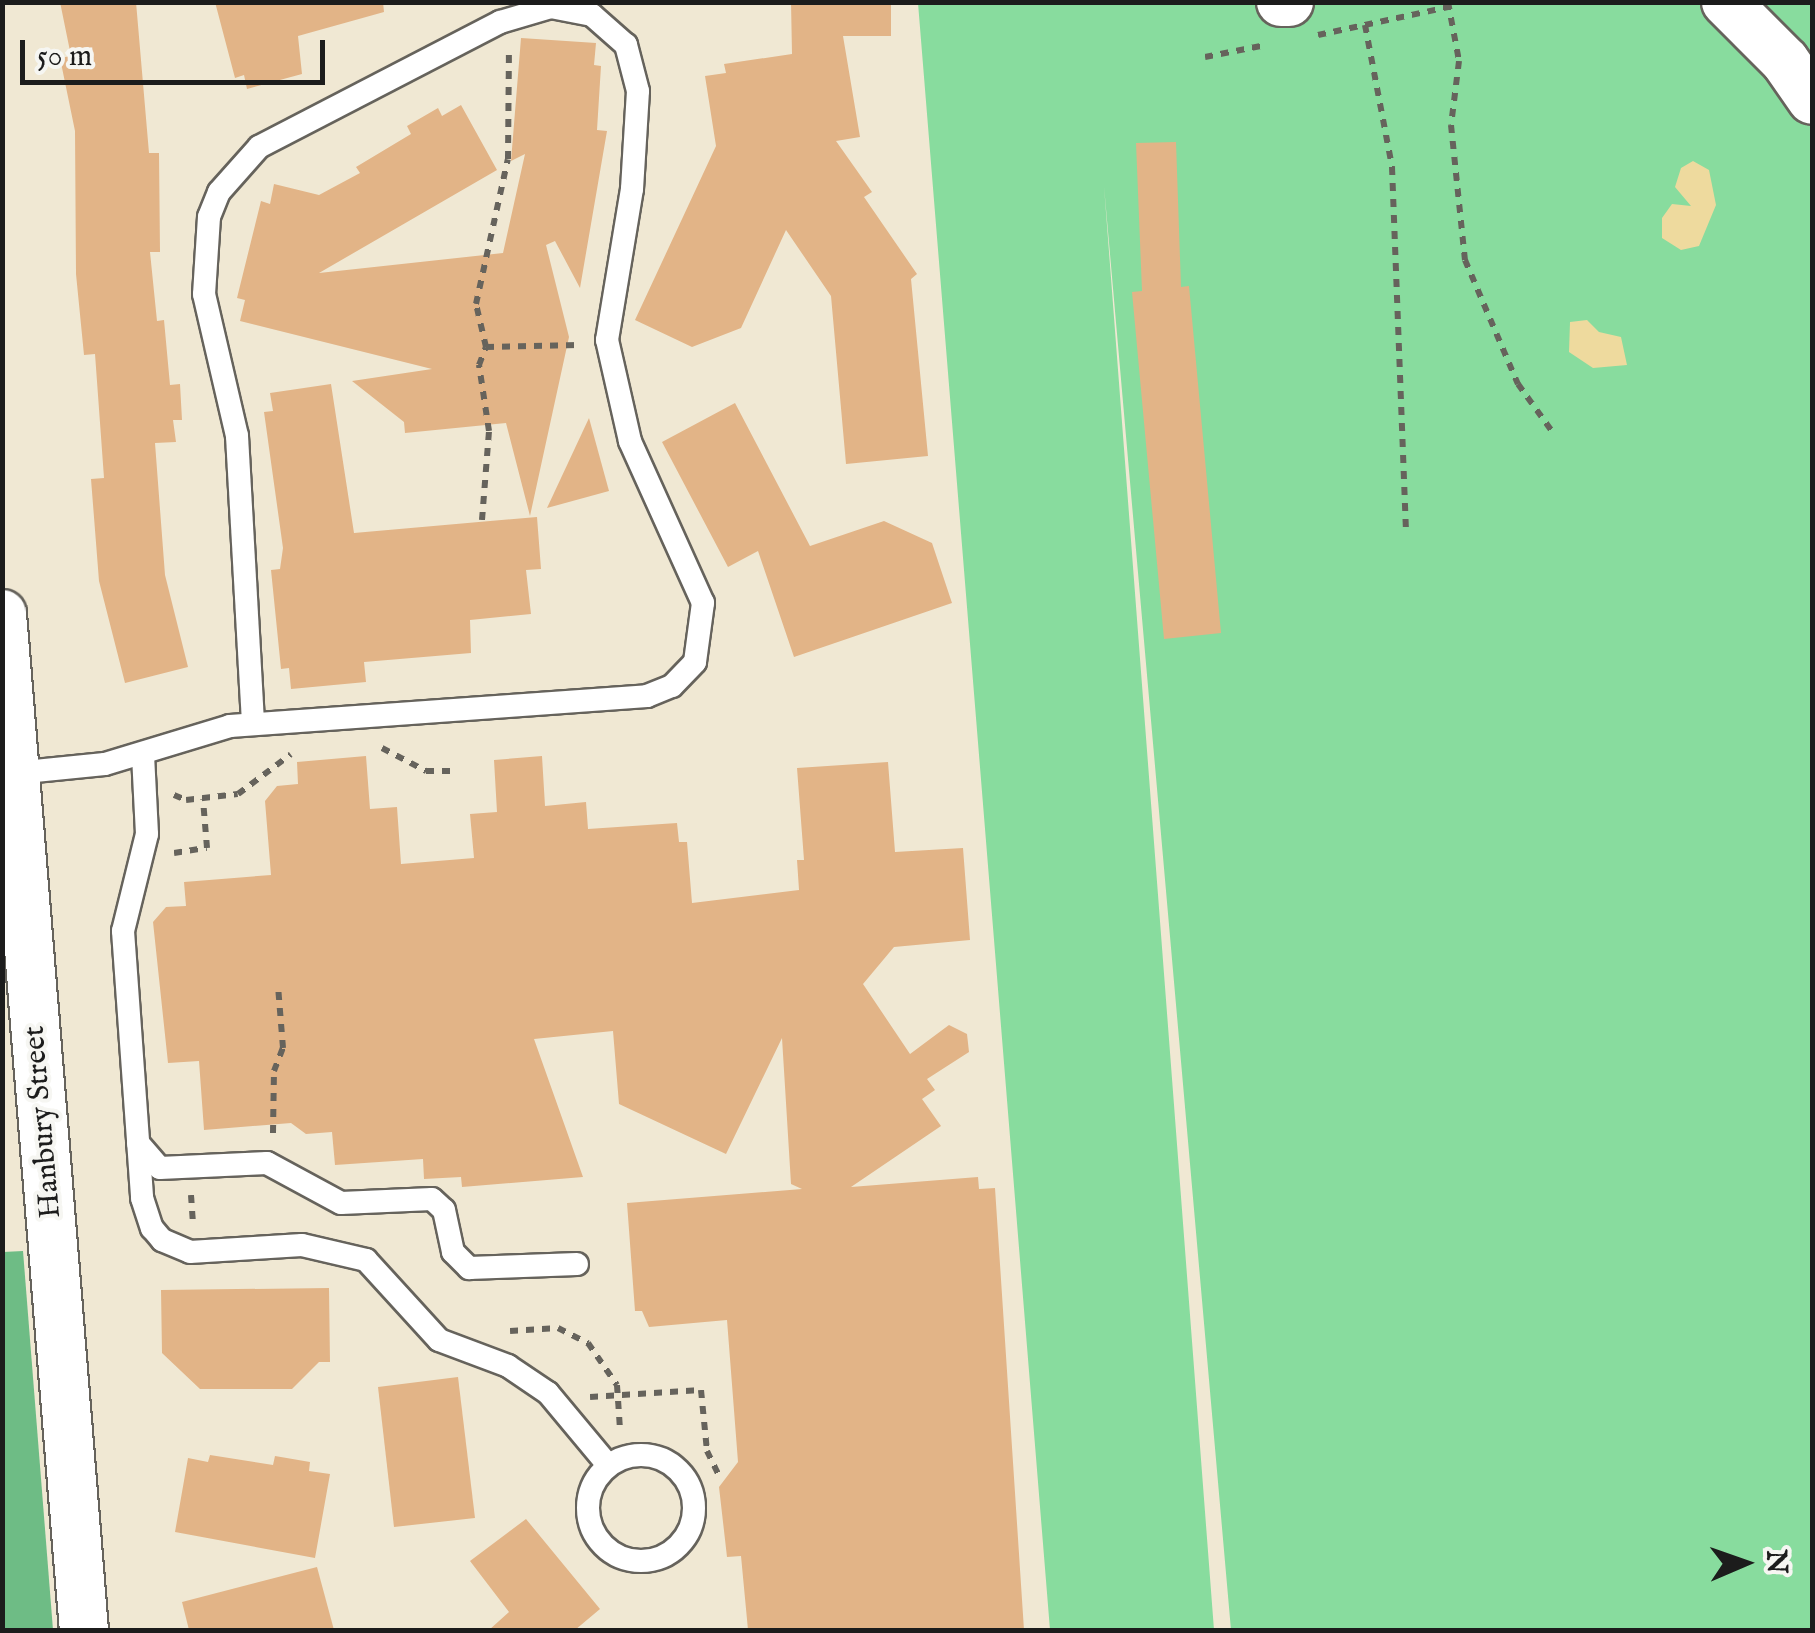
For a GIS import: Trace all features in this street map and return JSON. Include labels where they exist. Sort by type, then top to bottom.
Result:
[{"type":"street","points":[[1726,2],[1785,61],[1812,100]]},
{"type":"street","name":"Hanbury Street","points":[[2,614],[9,773],[84,1630]]},
{"type":"lane","points":[[9,773],[143,754],[253,723],[641,696],[660,693],[684,675],[701,644],[703,604],[630,441],[607,340],[632,189],[634,66],[610,28],[573,8],[530,9],[500,22],[259,148],[235,168],[209,218],[204,294],[237,436],[253,723]]},
{"type":"lane","points":[[143,754],[147,834],[122,930],[145,1215],[162,1240],[190,1252],[322,1246],[366,1260],[439,1340],[508,1366],[548,1393],[608,1465]]},
{"type":"lane","points":[[138,1143],[160,1168],[268,1164],[341,1203],[432,1200],[444,1210],[452,1252],[468,1268],[577,1264]]},
{"type":"lane","points":[[639,1454],[671,1463],[683,1475],[694,1506],[692,1522],[674,1550],[642,1562],[610,1552],[599,1540],[588,1510],[596,1477],[608,1465],[639,1454]]},
{"type":"path","points":[[1205,57],[1289,21],[1364,25],[1448,5],[1459,61],[1451,125],[1454,190],[1465,260],[1518,384],[1551,430]]},
{"type":"path","points":[[482,520],[488,432],[480,365],[486,347],[476,304],[510,140],[510,56],[500,22]]},
{"type":"path","points":[[1364,25],[1392,167],[1406,532]]},
{"type":"path","points":[[486,347],[536,350],[607,340]]},
{"type":"path","points":[[367,746],[426,770],[455,771]]},
{"type":"path","points":[[145,789],[203,798],[238,794],[302,750]]},
{"type":"path","points":[[168,857],[207,848],[203,798]]},
{"type":"path","points":[[264,1138],[278,1121],[274,1071],[283,1048],[278,986]]},
{"type":"path","points":[[584,1397],[701,1390],[707,1451],[720,1478]]},
{"type":"green space","points":[[918,3],[1812,3],[1812,1630],[1231,1630],[1104,186],[1214,1630],[1050,1630]]},
{"type":"green space","points":[[23,1251],[53,1630],[3,1630],[3,1252]]},
{"type":"sand","points":[[1693,161],[1709,170],[1716,205],[1699,246],[1681,250],[1662,238],[1662,218],[1672,204],[1691,206],[1675,187],[1681,168]]},
{"type":"sand","points":[[1587,320],[1599,332],[1621,337],[1627,365],[1593,368],[1569,352],[1570,322]]},
{"type":"building","points":[[60,2],[136,2],[149,153],[159,153],[160,252],[150,252],[157,321],[164,320],[170,385],[180,384],[182,420],[173,420],[176,442],[155,443],[165,575],[188,667],[125,683],[99,581],[91,479],[104,478],[95,354],[84,355],[76,274],[75,131],[60,58],[71,56]]},
{"type":"building","points":[[215,2],[383,2],[384,12],[298,36],[302,74],[247,89],[244,75],[235,78]]},
{"type":"building","points":[[791,2],[891,2],[891,36],[843,36],[860,137],[836,141],[872,192],[864,197],[917,274],[911,279],[928,456],[846,464],[831,296],[786,230],[741,328],[692,347],[635,320],[716,146],[705,76],[726,73],[724,64],[792,54]]},
{"type":"building","points":[[521,38],[596,43],[594,65],[601,66],[597,130],[607,131],[580,288],[555,241],[546,245],[569,337],[530,516],[506,423],[405,433],[404,422],[352,381],[432,369],[240,321],[245,300],[237,298],[261,201],[270,204],[274,184],[319,195],[360,173],[356,167],[411,134],[407,126],[438,108],[442,116],[461,105],[497,170],[319,273],[503,253],[525,154],[511,161]]},
{"type":"building","points":[[1176,142],[1181,287],[1189,286],[1221,633],[1164,639],[1132,292],[1142,291],[1136,143]]},
{"type":"building","points":[[331,384],[354,533],[537,517],[541,569],[526,570],[531,614],[470,620],[471,653],[364,662],[366,682],[291,689],[289,668],[281,669],[271,570],[280,569],[283,548],[264,412],[273,411],[270,393]]},
{"type":"building","points":[[735,403],[810,546],[884,521],[932,543],[952,603],[794,657],[758,551],[728,567],[662,442]]},
{"type":"building","points":[[589,418],[609,491],[547,508]]},
{"type":"building","points":[[366,756],[370,809],[397,807],[401,864],[474,858],[470,814],[497,812],[494,760],[542,756],[545,806],[586,802],[588,829],[677,823],[679,842],[687,842],[692,903],[799,890],[797,860],[804,860],[797,768],[888,762],[895,852],[963,848],[970,940],[894,947],[863,984],[910,1054],[949,1025],[967,1034],[969,1052],[927,1079],[935,1090],[922,1099],[941,1126],[851,1187],[978,1177],[979,1189],[995,1188],[1024,1630],[748,1630],[741,1556],[727,1557],[719,1487],[738,1462],[727,1320],[649,1327],[642,1311],[635,1311],[627,1203],[802,1189],[791,1184],[782,1038],[726,1154],[619,1104],[613,1031],[534,1039],[583,1177],[462,1187],[461,1177],[424,1179],[423,1159],[335,1165],[332,1132],[306,1134],[291,1123],[204,1130],[199,1061],[168,1063],[153,922],[166,907],[186,906],[184,882],[271,875],[265,801],[277,786],[298,784],[297,762]]},
{"type":"building","points":[[329,1288],[330,1362],[319,1362],[292,1389],[200,1389],[162,1353],[161,1290]]},
{"type":"building","points":[[458,1377],[475,1518],[394,1527],[378,1387]]},
{"type":"building","points":[[210,1455],[273,1465],[275,1456],[310,1462],[309,1471],[330,1474],[315,1558],[175,1532],[188,1458],[208,1462]]},
{"type":"building","points":[[526,1519],[600,1609],[575,1630],[489,1630],[509,1612],[470,1561]]},
{"type":"building","points":[[317,1567],[334,1630],[189,1630],[182,1602]]}]
